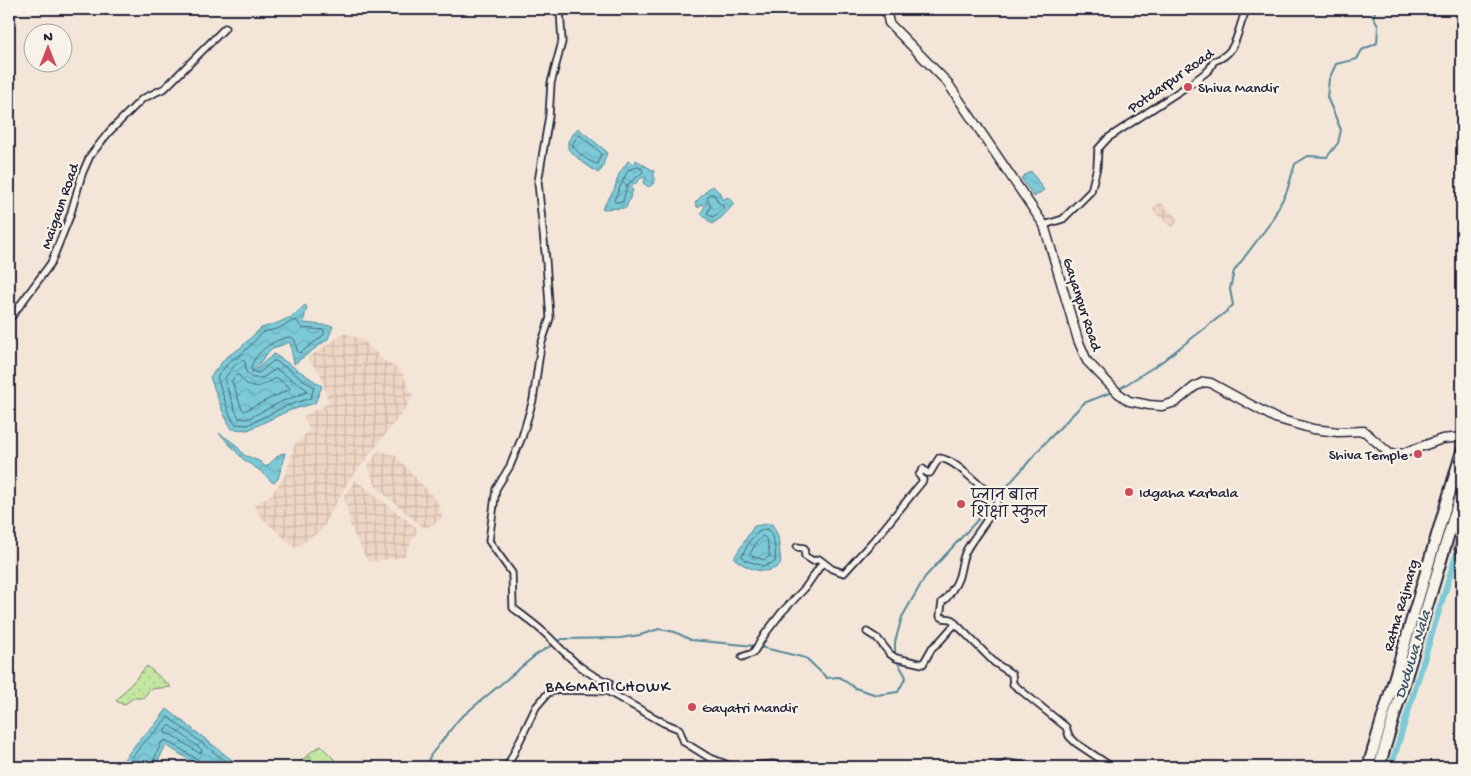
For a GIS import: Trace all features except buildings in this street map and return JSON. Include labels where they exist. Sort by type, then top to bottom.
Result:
[{"type":"highway","name":"Ratna Rajmarg","points":[[1368,767],[1462,451]]},
{"type":"highway","name":"Ratna Rajmarg","points":[[1379,767],[1462,490]]},
{"type":"street","points":[[560,9],[562,42],[551,82],[549,116],[538,182],[550,318],[540,345],[533,400],[522,437],[510,466],[496,489],[489,541],[512,573],[513,608],[574,661],[600,680],[609,682],[607,691]]},
{"type":"street","name":"Gayanpur Road","points":[[886,9],[889,23],[947,82],[1044,225],[1078,340],[1087,361],[1118,393],[1129,401],[1162,406],[1176,402],[1194,387],[1204,382],[1211,383],[1275,418],[1313,429],[1338,432],[1364,431],[1390,454],[1401,454],[1442,439],[1462,437]]},
{"type":"street","name":"Potdarpur Road","points":[[1044,225],[1063,219],[1092,191],[1098,149],[1108,138],[1192,83],[1209,70],[1214,61],[1223,58],[1237,40],[1241,18],[1247,9]]},
{"type":"street","name":"Maigaun Road","points":[[9,317],[12,316],[52,263],[70,216],[82,174],[90,156],[109,132],[142,99],[165,88],[225,28]]},
{"type":"street","points":[[797,547],[804,548],[805,556],[808,558],[813,560],[819,559],[838,572],[844,573],[882,531],[922,482],[920,473],[923,470],[930,473],[939,458],[949,462],[998,498],[998,504],[981,525],[965,552],[961,575],[957,585],[942,602],[940,616],[951,619],[995,663],[1012,674],[1014,684],[1066,727],[1069,736],[1076,743],[1112,767]]},
{"type":"street","points":[[742,657],[753,653],[765,634],[804,588],[822,562]]},
{"type":"street","points":[[867,632],[878,639],[890,654],[896,658],[923,664],[934,645],[955,624]]},
{"type":"street","points":[[507,767],[536,707],[548,693],[557,690],[607,691],[664,723],[679,729],[684,742],[708,757],[733,767]]},
{"type":"street","points":[[997,767],[1008,763],[1031,767]]},
{"type":"street","points":[[742,767],[773,764],[780,767]]},
{"type":"shaded area","points":[[1160,202],[1179,220],[1172,228],[1152,210]]},
{"type":"shaded area","points":[[345,333],[363,340],[384,361],[401,370],[413,397],[346,485],[322,530],[295,548],[261,517],[254,505],[272,494],[286,473],[295,444],[310,430],[304,416],[329,403],[320,373],[307,358]]},
{"type":"shaded area","points":[[379,450],[395,455],[438,502],[443,518],[427,528],[419,524],[376,487],[368,466]]},
{"type":"shaded area","points":[[356,480],[418,529],[404,557],[368,562],[351,528],[344,495]]},
{"type":"green space","points":[[147,666],[171,687],[150,689],[143,698],[133,698],[124,705],[116,701]]},
{"type":"green space","points":[[321,746],[336,761],[330,767],[299,767],[297,765],[312,751]]},
{"type":"water","points":[[578,128],[607,152],[602,169],[598,173],[568,149],[568,141]]},
{"type":"water","points":[[636,160],[654,171],[654,183],[649,187],[643,183],[646,177],[641,178],[632,187],[623,183],[633,190],[626,208],[602,209],[614,190],[619,174],[628,161],[634,165]]},
{"type":"water","points":[[1031,171],[1044,190],[1034,197],[1021,178]]},
{"type":"water","points":[[713,186],[720,193],[722,200],[728,197],[734,204],[722,217],[712,224],[701,214],[707,201],[698,208],[695,203]]},
{"type":"water","points":[[305,305],[307,307],[303,323],[333,326],[328,339],[294,364],[290,342],[271,349],[250,374],[274,354],[322,386],[315,403],[288,411],[248,430],[232,429],[224,415],[210,377],[226,357],[239,349],[261,328],[293,316]]},
{"type":"water","points":[[219,433],[235,444],[244,455],[259,461],[266,467],[280,454],[285,453],[278,479],[273,483],[262,472],[244,460]]},
{"type":"water","points":[[772,524],[778,536],[781,563],[776,568],[764,571],[745,566],[734,558],[754,526]]},
{"type":"water","points":[[167,709],[241,767],[200,767],[166,745],[155,767],[118,767]]},
{"type":"waterway","points":[[1119,389],[1160,363],[1233,305],[1230,289],[1234,271],[1271,222],[1287,191],[1295,164],[1308,156],[1327,157],[1338,143],[1341,130],[1327,97],[1329,79],[1336,64],[1357,59],[1362,50],[1377,43],[1378,26],[1373,17],[1376,9]]},
{"type":"waterway","points":[[998,497],[1044,444],[1084,403],[1112,392]]},
{"type":"waterway","points":[[895,654],[895,642],[902,617],[925,577],[995,501]]},
{"type":"waterway","name":"Duduwa Nala","points":[[1457,545],[1462,527]]},
{"type":"waterway","name":"Duduwa Nala","points":[[1391,767],[1458,549]]},
{"type":"waterway","points":[[427,767],[430,756],[459,719],[537,654],[562,639],[620,638],[640,635],[659,629],[675,632],[691,640],[755,646]]},
{"type":"waterway","points":[[760,647],[806,658],[827,678],[839,677],[855,688],[877,695],[898,692],[906,677],[897,661]]},
{"type":"place","name":"Shiva Mandir","points":[[1188,87]]},
{"type":"place","name":"Shiva Temple","points":[[1418,454]]},
{"type":"place","name":"Idgaha Karbala","points":[[1129,492]]},
{"type":"place","name":"प्लान बाल शिक्षा स्कुल","points":[[961,504]]},
{"type":"place","name":"Gayatri Mandir","points":[[692,707]]},
{"type":"district","name":"BAGMATI CHOWK","points":[[608,685]]}]
